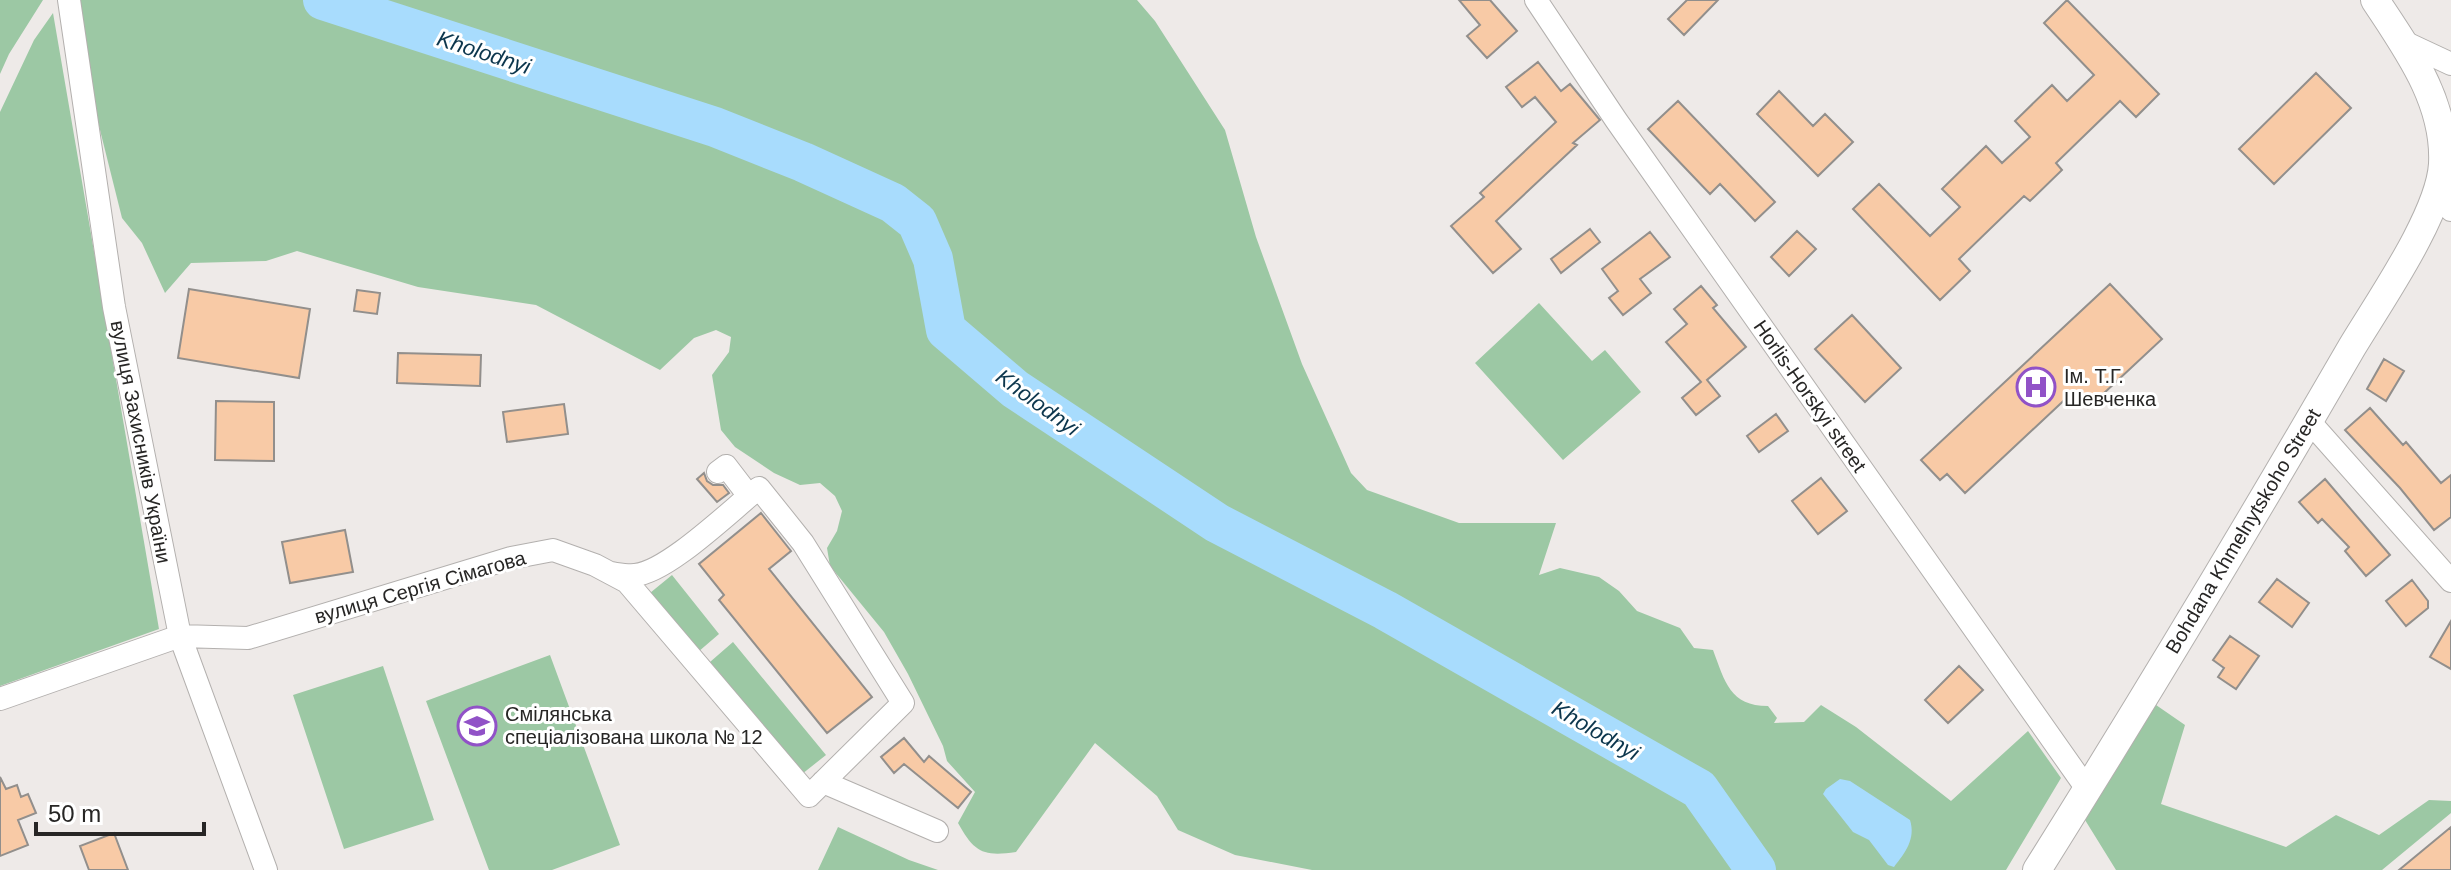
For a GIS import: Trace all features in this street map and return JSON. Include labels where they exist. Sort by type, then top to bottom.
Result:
[{"type":"main road","name":"Bohdana Khmelnytskoho Street","points":[[2037,870],[2444,205],[2440,124],[2424,78],[2375,0]]},
{"type":"street","name":"вулиця Захисників України","points":[[69,0],[114,307],[180,636],[266,870]]},
{"type":"street","name":"Horlis-Horskyi street","points":[[1536,0],[1625,133],[2087,789]]},
{"type":"street","points":[[2402,41],[2451,64]]},
{"type":"street","points":[[2309,421],[2451,581]]},
{"type":"street","points":[[610,573],[635,575],[651,571],[671,559],[733,483],[759,488],[803,543],[903,703],[823,782],[937,831]]},
{"type":"street","name":"вулиця Сергія Сімагова","points":[[0,699],[180,636],[248,638],[511,558],[553,550],[627,582],[800,787],[809,796],[823,782]]},
{"type":"green space","points":[[0,0],[43,0],[0,74]]},
{"type":"green space","points":[[79,0],[1137,0],[1155,21],[1225,130],[1256,237],[1302,364],[1351,473],[1367,490],[1459,523],[1556,523],[1539,575],[1560,568],[1599,577],[1619,591],[1637,611],[1680,628],[1694,648],[1713,650],[1731,690],[1745,702],[1768,706],[1777,718],[1774,723],[1804,722],[1821,705],[1856,727],[1951,801],[2028,731],[2061,778],[2006,870],[1312,870],[1235,855],[1178,830],[1157,796],[1095,743],[1016,852],[987,853],[969,840],[958,823],[975,792],[947,761],[943,746],[908,674],[884,632],[830,566],[827,548],[837,531],[842,511],[835,496],[820,483],[800,485],[774,473],[735,447],[721,430],[712,375],[729,352],[731,337],[716,330],[694,338],[660,370],[536,305],[418,287],[297,251],[266,261],[191,263],[165,293],[142,243],[122,218],[89,86]]},
{"type":"green space","points":[[53,13],[159,629],[0,686],[0,112],[34,40]]},
{"type":"green space","points":[[1539,303],[1592,361],[1605,350],[1641,392],[1563,460],[1475,363]]},
{"type":"green space","points":[[672,575],[719,634],[698,652],[650,593]]},
{"type":"green space","points":[[733,642],[826,755],[802,774],[710,662]]},
{"type":"green space","points":[[550,655],[620,845],[552,870],[489,870],[426,701]]},
{"type":"green space","points":[[383,666],[434,820],[344,849],[293,695]]},
{"type":"green space","points":[[2143,696],[2185,725],[2161,804],[2286,847],[2336,815],[2379,835],[2429,800],[2451,801],[2451,813],[2382,870],[2116,870],[2077,807]]},
{"type":"green space","points":[[838,827],[909,860],[938,870],[818,870]]},
{"type":"water","points":[[1840,779],[1850,781],[1910,820],[1910,840],[1894,867],[1888,865],[1869,840],[1853,832],[1823,794]]},
{"type":"building","points":[[1459,0],[1490,0],[1517,31],[1487,58],[1467,36],[1480,25]]},
{"type":"building","points":[[1687,0],[1718,0],[1684,35],[1668,19]]},
{"type":"building","points":[[2067,0],[2159,94],[2136,117],[2120,101],[2056,163],[2062,170],[2030,201],[2024,196],[1959,259],[1970,271],[1940,300],[1853,209],[1879,184],[1930,236],[1960,207],[1942,189],[1986,146],[2002,163],[2030,137],[2015,121],[2052,85],[2067,101],[2094,75],[2044,23]]},
{"type":"building","points":[[1538,62],[1561,91],[1570,84],[1600,120],[1496,221],[1521,249],[1493,273],[1451,226],[1484,197],[1480,193],[1556,122],[1535,97],[1522,107],[1506,87]]},
{"type":"building","points":[[2316,73],[2351,108],[2274,184],[2239,149]]},
{"type":"building","points":[[1779,91],[1813,126],[1825,114],[1853,142],[1818,176],[1757,114]]},
{"type":"building","points":[[1678,101],[1775,202],[1755,221],[1720,184],[1710,194],[1648,129]]},
{"type":"building","points":[[1590,229],[1600,242],[1561,273],[1551,259]]},
{"type":"building","points":[[1797,231],[1816,249],[1789,276],[1771,257]]},
{"type":"building","points":[[1650,232],[1670,257],[1640,279],[1651,293],[1623,315],[1609,298],[1618,291],[1602,269]]},
{"type":"building","points":[[2110,284],[2162,339],[2088,408],[2073,392],[1965,493],[1947,474],[1940,480],[1921,460]]},
{"type":"building","points":[[1701,286],[1717,305],[1713,308],[1746,347],[1707,380],[1720,396],[1696,415],[1682,398],[1701,382],[1666,342],[1687,324],[1674,309]]},
{"type":"building","points":[[189,289],[310,309],[299,378],[178,358]]},
{"type":"building","points":[[357,290],[380,293],[377,314],[354,311]]},
{"type":"building","points":[[1852,315],[1901,368],[1865,402],[1815,349]]},
{"type":"building","points":[[398,353],[481,355],[480,386],[397,383]]},
{"type":"building","points":[[2384,359],[2404,371],[2386,401],[2367,389]]},
{"type":"building","points":[[216,401],[274,402],[274,461],[215,460]]},
{"type":"building","points":[[564,404],[568,434],[507,442],[503,412]]},
{"type":"building","points":[[2370,408],[2403,445],[2406,442],[2441,483],[2451,475],[2451,517],[2434,530],[2400,488],[2345,430]]},
{"type":"building","points":[[1776,414],[1788,431],[1759,452],[1747,436]]},
{"type":"building","points":[[704,473],[707,481],[713,485],[723,485],[729,493],[717,502],[697,479]]},
{"type":"building","points":[[1821,478],[1847,511],[1818,534],[1792,501]]},
{"type":"building","points":[[2325,479],[2390,555],[2366,576],[2345,551],[2349,547],[2322,519],[2318,523],[2299,502]]},
{"type":"building","points":[[761,513],[791,551],[769,569],[872,697],[827,733],[719,600],[724,595],[699,564]]},
{"type":"building","points":[[345,530],[353,572],[290,583],[282,542]]},
{"type":"building","points":[[2277,579],[2309,603],[2292,627],[2259,602]]},
{"type":"building","points":[[2412,580],[2428,601],[2428,608],[2406,626],[2386,601]]},
{"type":"building","points":[[2451,621],[2451,669],[2430,657]]},
{"type":"building","points":[[2230,636],[2259,656],[2236,689],[2218,677],[2224,668],[2213,660]]},
{"type":"building","points":[[1959,666],[1983,690],[1948,723],[1925,700]]},
{"type":"building","points":[[904,738],[924,762],[929,756],[971,792],[958,808],[904,764],[894,773],[881,757]]},
{"type":"building","points":[[0,777],[6,789],[17,785],[21,797],[28,794],[36,813],[18,820],[28,845],[0,856]]},
{"type":"building","points":[[2451,827],[2451,870],[2399,870]]},
{"type":"building","points":[[114,833],[128,870],[89,870],[80,846]]},
{"type":"waterway","name":"Kholodnyi","points":[[323,0],[715,127],[893,203],[917,222],[933,259],[946,330],[1015,389],[1217,523],[1385,610],[1699,789],[1756,870]]},
{"type":"place","name":"Ім. Т.Г. Шевченка","points":[[2036,387]]},
{"type":"place","name":"Смілянська спеціалізована школа № 12","points":[[477,726]]}]
